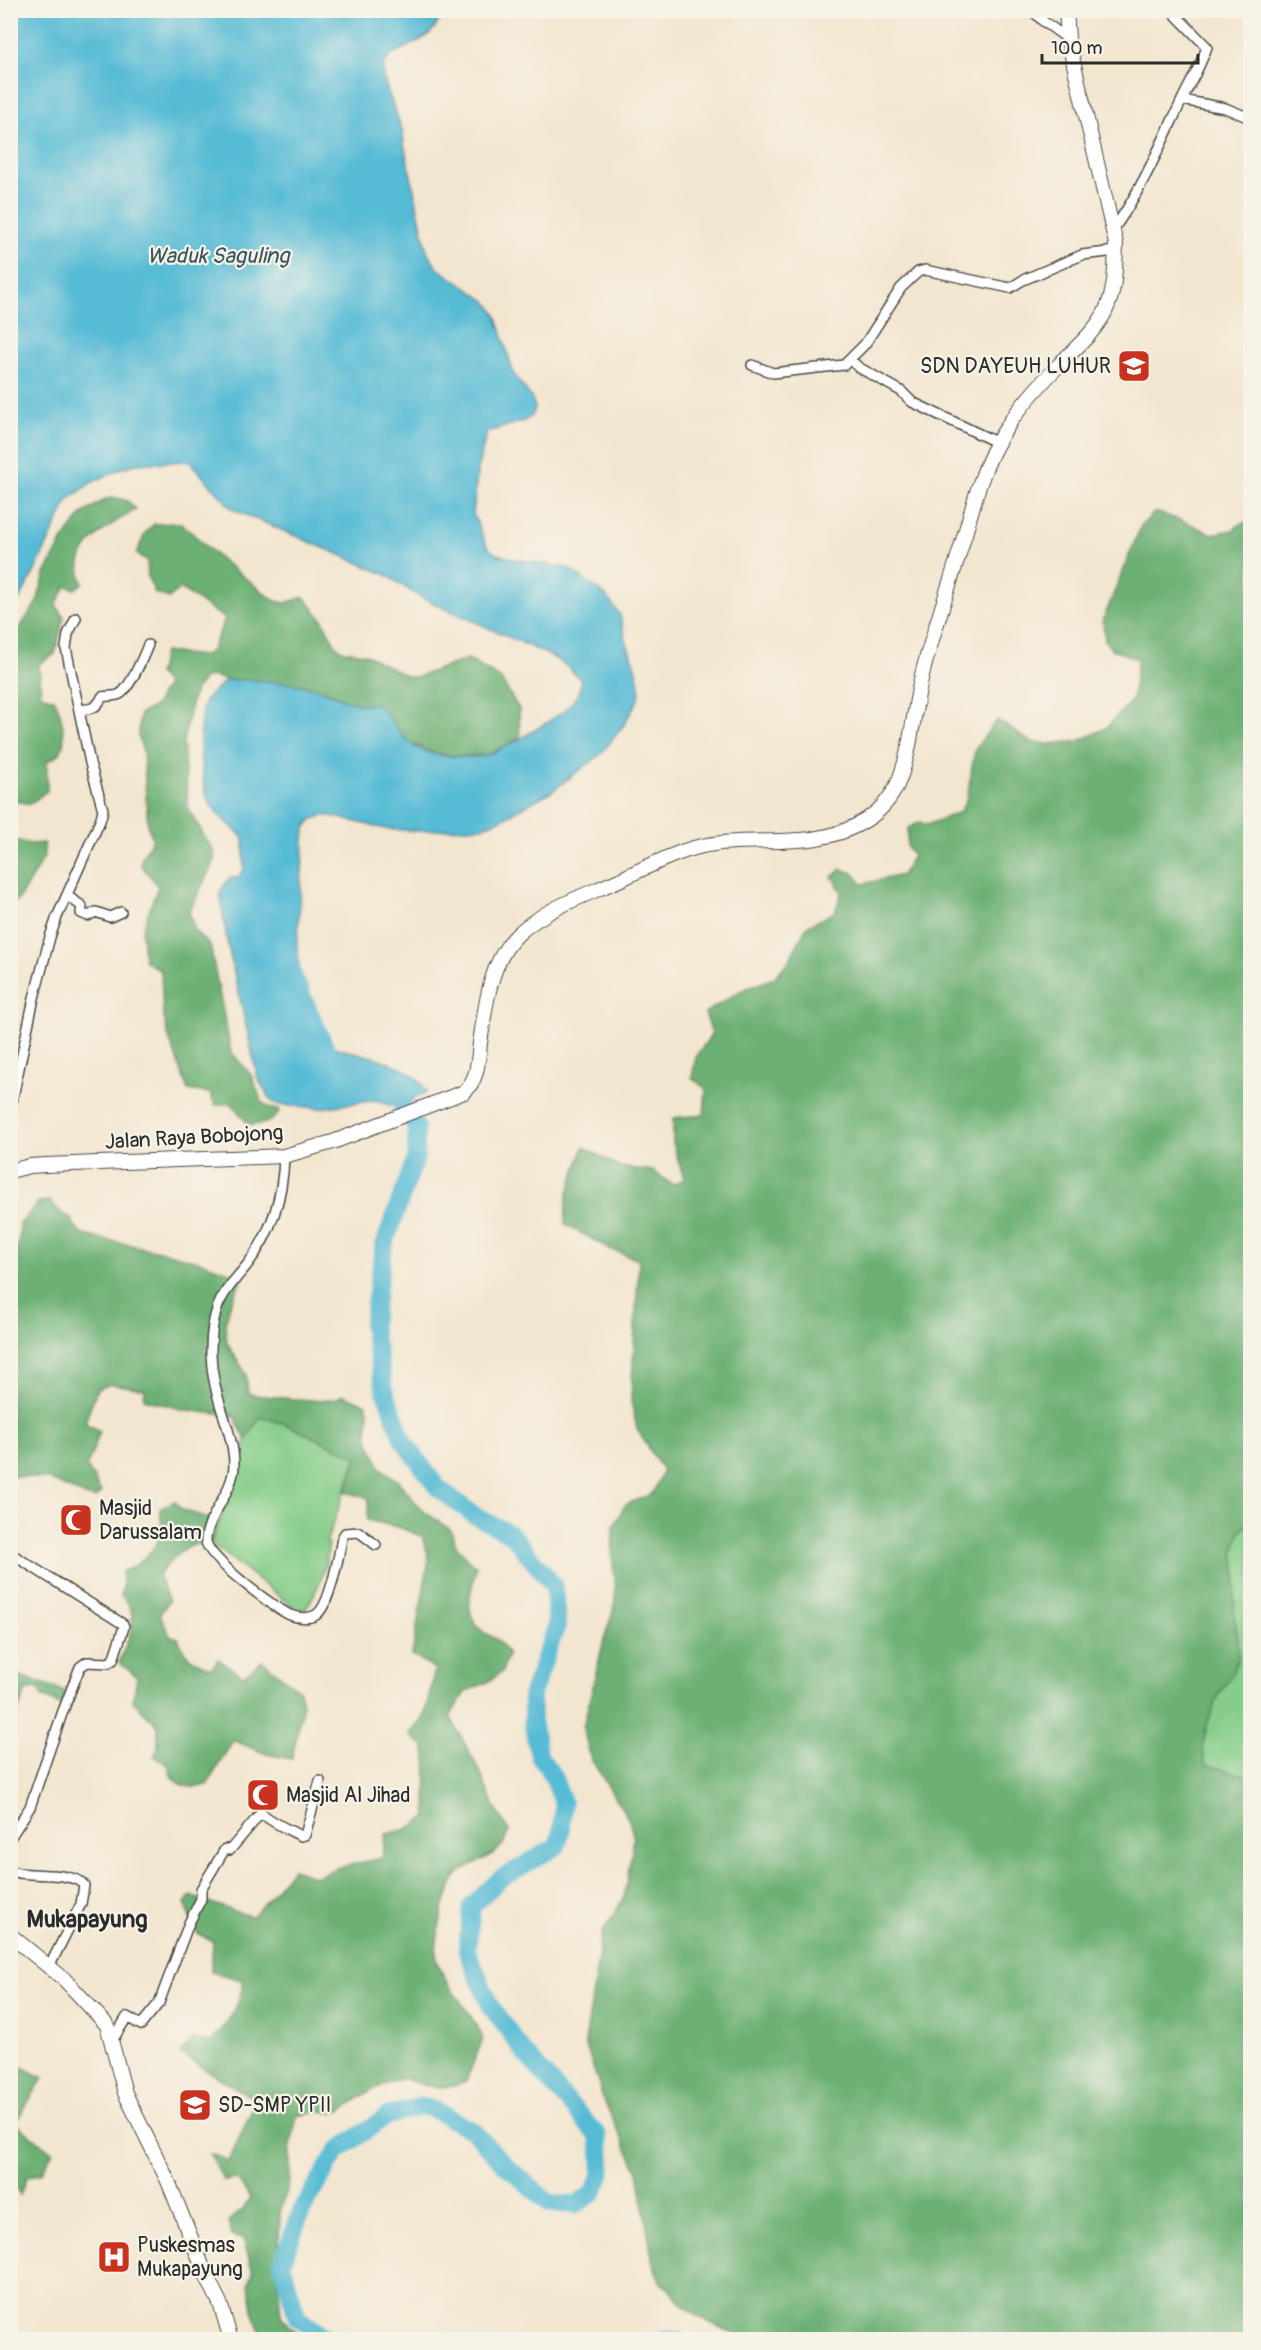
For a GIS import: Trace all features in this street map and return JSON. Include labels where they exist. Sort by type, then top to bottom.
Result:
[{"type":"main road","points":[[996,442],[1026,400],[1091,332],[1104,315],[1112,296],[1115,278],[1116,251],[1113,230],[1068,39],[1066,10]]},
{"type":"main road","name":"Jalan Raya Bobojong","points":[[10,1171],[46,1165],[284,1156],[333,1142],[447,1099],[472,1086],[477,1069],[485,1009],[498,962],[513,940],[531,924],[567,904],[692,848],[728,842],[831,837],[867,820],[889,801],[902,769],[929,647],[979,485],[996,442]]},
{"type":"main road","points":[[10,1935],[64,1979],[107,2025],[125,2093],[177,2201],[206,2275],[220,2303],[231,2340]]},
{"type":"street","points":[[1032,10],[1068,39]]},
{"type":"street","points":[[1113,230],[1126,211],[1196,77],[1207,47],[1171,10]]},
{"type":"street","points":[[1182,100],[1225,108],[1251,118]]},
{"type":"street","points":[[752,365],[773,373],[834,367],[851,360],[865,344],[902,288],[918,272],[925,270],[1010,288],[1023,280],[1082,255],[1116,251]]},
{"type":"street","points":[[851,360],[858,367],[901,392],[912,402],[996,442]]},
{"type":"street","points":[[10,1111],[44,957],[57,917],[100,821],[102,810],[66,648],[68,634],[76,618]]},
{"type":"street","points":[[80,710],[91,710],[98,705],[102,697],[118,696],[124,692],[140,666],[148,645]]},
{"type":"street","points":[[67,896],[82,906],[81,913],[88,916],[96,912],[110,918],[121,912]]},
{"type":"street","points":[[284,1156],[282,1189],[267,1238],[218,1305],[214,1322],[211,1345],[212,1372],[231,1440],[234,1469],[206,1535],[206,1545],[212,1555],[267,1601],[291,1616],[301,1618],[315,1615],[323,1607],[345,1533],[358,1533],[372,1540],[376,1545]]},
{"type":"street","points":[[10,1553],[69,1588],[124,1627],[124,1633],[113,1660],[108,1663],[87,1662],[80,1667],[30,1807],[10,1838]]},
{"type":"street","points":[[112,2040],[127,2017],[141,2025],[159,2003],[189,1923],[201,1899],[201,1889],[225,1849],[230,1850],[261,1813],[273,1823],[282,1825],[301,1836],[305,1835],[320,1781]]},
{"type":"street","points":[[10,1871],[17,1874],[66,1877],[80,1880],[84,1886],[81,1904],[49,1967]]},
{"type":"green space","points":[[117,498],[127,501],[136,509],[104,530],[86,548],[81,559],[80,570],[83,583],[75,589],[66,586],[56,605],[64,617],[55,654],[39,664],[41,695],[54,699],[61,718],[63,733],[60,753],[47,761],[47,791],[30,804],[10,800],[11,750],[14,750],[16,741],[11,721],[11,641],[37,602],[45,574],[63,540],[82,514],[106,499]]},
{"type":"green space","points":[[1155,512],[1212,534],[1233,530],[1240,524],[1250,521],[1250,1522],[1240,1532],[1234,1551],[1236,1570],[1234,1617],[1238,1638],[1238,1658],[1231,1676],[1219,1694],[1207,1724],[1203,1744],[1204,1764],[1241,1775],[1250,1775],[1250,2339],[749,2339],[691,2312],[661,2283],[653,2264],[638,2172],[604,2101],[585,2043],[602,1933],[624,1898],[634,1838],[629,1820],[591,1759],[583,1728],[604,1639],[614,1609],[616,1589],[612,1557],[613,1528],[625,1505],[653,1493],[663,1471],[637,1429],[631,1401],[639,1260],[610,1249],[565,1224],[567,1196],[584,1147],[620,1167],[653,1171],[673,1185],[684,1179],[673,1143],[673,1118],[704,1115],[706,1089],[692,1078],[696,1056],[712,1034],[705,1013],[740,991],[774,978],[788,962],[807,926],[835,912],[842,892],[832,877],[842,869],[853,873],[862,884],[902,875],[913,856],[907,846],[908,828],[920,822],[927,825],[960,812],[967,798],[975,749],[997,720],[1031,742],[1049,744],[1079,741],[1106,728],[1132,700],[1138,659],[1111,649],[1105,640],[1103,620],[1141,526]]},
{"type":"green space","points":[[181,523],[218,557],[275,601],[285,603],[304,597],[322,619],[336,646],[344,651],[365,654],[406,676],[416,677],[468,659],[500,678],[519,709],[520,738],[488,755],[458,756],[433,753],[408,742],[376,704],[357,704],[314,688],[248,680],[226,680],[212,676],[203,679],[193,695],[183,742],[188,809],[214,852],[214,862],[189,912],[195,931],[210,945],[231,1052],[251,1075],[262,1102],[270,1108],[280,1110],[274,1118],[262,1124],[248,1124],[231,1103],[215,1105],[210,1093],[188,1090],[168,1035],[163,1013],[161,971],[144,960],[142,930],[158,886],[141,865],[142,857],[153,839],[148,827],[143,751],[138,736],[140,714],[155,706],[167,684],[158,674],[164,652],[204,656],[212,650],[225,619],[180,588],[169,598],[155,593],[148,578],[147,560],[136,554],[146,532],[154,524]]},
{"type":"green space","points":[[10,839],[31,844],[44,843],[44,857],[18,900],[11,906]]},
{"type":"green space","points":[[49,1201],[72,1219],[73,1224],[83,1235],[198,1261],[243,1277],[230,1305],[225,1324],[227,1343],[246,1374],[248,1393],[319,1400],[335,1399],[343,1395],[366,1404],[369,1414],[367,1433],[369,1442],[381,1468],[398,1481],[422,1510],[451,1530],[458,1548],[476,1567],[470,1599],[474,1621],[481,1630],[499,1642],[508,1654],[502,1672],[486,1683],[466,1691],[450,1716],[481,1774],[492,1802],[509,1831],[498,1850],[462,1870],[456,1877],[445,1903],[436,1954],[446,1980],[473,2019],[483,2039],[466,2081],[450,2086],[434,2087],[403,2078],[373,2089],[340,2111],[331,2113],[322,2111],[297,2116],[290,2150],[290,2180],[280,2212],[278,2281],[281,2315],[286,2323],[305,2339],[264,2339],[254,2317],[249,2283],[253,2272],[243,2239],[232,2236],[228,2221],[243,2210],[250,2197],[237,2179],[224,2181],[210,2154],[229,2161],[256,2100],[180,2054],[193,2038],[211,2042],[228,2021],[237,2005],[242,1989],[242,1980],[211,1972],[213,1942],[197,1933],[185,1903],[191,1896],[252,1917],[293,1869],[316,1877],[336,1868],[382,1858],[386,1834],[407,1829],[427,1817],[427,1764],[424,1746],[410,1733],[425,1713],[435,1669],[412,1655],[429,1559],[423,1537],[401,1528],[367,1520],[369,1498],[346,1492],[357,1457],[283,1423],[260,1417],[246,1440],[234,1416],[185,1410],[144,1399],[145,1389],[111,1384],[97,1389],[85,1423],[100,1431],[87,1466],[101,1492],[95,1498],[48,1479],[11,1476],[11,1267],[19,1241],[20,1224],[39,1202]]},
{"type":"green space","points":[[259,1417],[283,1423],[357,1457],[327,1540],[327,1557],[322,1576],[305,1610],[296,1609],[211,1543],[239,1470],[246,1440]]},
{"type":"green space","points":[[175,1501],[182,1510],[218,1521],[211,1543],[188,1547],[158,1575],[169,1601],[160,1614],[170,1636],[178,1638],[191,1658],[212,1668],[218,1659],[243,1676],[262,1661],[300,1691],[303,1704],[292,1759],[266,1754],[233,1740],[207,1785],[194,1787],[177,1782],[170,1773],[169,1766],[154,1756],[158,1748],[158,1726],[133,1701],[137,1677],[119,1662],[132,1627],[131,1611],[120,1594],[123,1588],[122,1571],[148,1555],[161,1535],[160,1509]]},
{"type":"green space","points":[[1250,1522],[1250,1775],[1241,1775],[1204,1764],[1203,1744],[1207,1724],[1219,1694],[1231,1676],[1238,1638],[1234,1617],[1236,1570],[1234,1551],[1240,1532]]},
{"type":"green space","points":[[11,1673],[63,1690],[64,1703],[60,1705],[42,1697],[40,1689],[26,1690],[11,1730]]},
{"type":"green space","points":[[10,2061],[43,2078],[15,2123],[53,2153],[41,2173],[27,2177],[20,2195],[11,2179]]},
{"type":"water","name":"Waduk Saguling","points":[[11,10],[440,11],[433,31],[397,52],[385,63],[387,91],[403,134],[427,251],[437,268],[485,300],[492,308],[497,317],[514,375],[531,397],[535,407],[532,416],[524,421],[487,432],[478,466],[473,514],[487,546],[494,553],[513,559],[568,568],[605,595],[620,615],[637,673],[640,693],[623,726],[600,755],[552,791],[500,820],[482,827],[415,831],[386,829],[331,816],[321,816],[311,820],[305,828],[297,945],[304,1017],[329,1040],[333,1047],[386,1061],[411,1074],[420,1082],[427,1092],[396,1108],[377,1100],[321,1108],[280,1105],[271,1101],[258,1079],[227,941],[220,892],[229,878],[238,878],[244,870],[244,839],[216,812],[206,793],[201,766],[200,735],[206,700],[226,680],[270,681],[314,688],[358,704],[376,704],[407,741],[424,751],[447,756],[473,757],[488,755],[504,748],[562,712],[575,698],[581,680],[567,666],[549,655],[420,597],[385,574],[232,509],[191,463],[186,461],[137,464],[122,468],[91,483],[68,500],[35,571],[11,614]]},
{"type":"waterway","points":[[292,973],[326,1049]]},
{"type":"waterway","points":[[329,2340],[297,2317],[282,2263],[301,2212],[337,2151],[387,2116],[422,2106],[435,2110],[473,2131],[505,2165],[549,2203],[576,2205],[593,2193],[601,2176],[602,2158],[598,2136],[524,2052],[491,2007],[467,1951],[472,1906],[500,1879],[557,1846],[562,1828],[563,1803],[553,1776],[539,1756],[532,1721],[532,1694],[557,1625],[554,1586],[512,1535],[474,1515],[437,1487],[403,1440],[385,1391],[372,1326],[384,1245],[416,1157],[416,1127],[398,1099],[385,1090]]},
{"type":"waterway","points":[[664,2340],[677,2340]]},
{"type":"place","name":"SDN DAYEUH LUHUR","points":[[1134,366]]},
{"type":"place","name":"Masjid Darussalam","points":[[76,1520]]},
{"type":"place","name":"Masjid Al Jihad","points":[[263,1795]]},
{"type":"place","name":"SD-SMP YPII","points":[[195,2105]]},
{"type":"place","name":"Puskesmas Mukapayung","points":[[114,2257]]},
{"type":"district","name":"Mukapayung","points":[[87,1919]]}]
